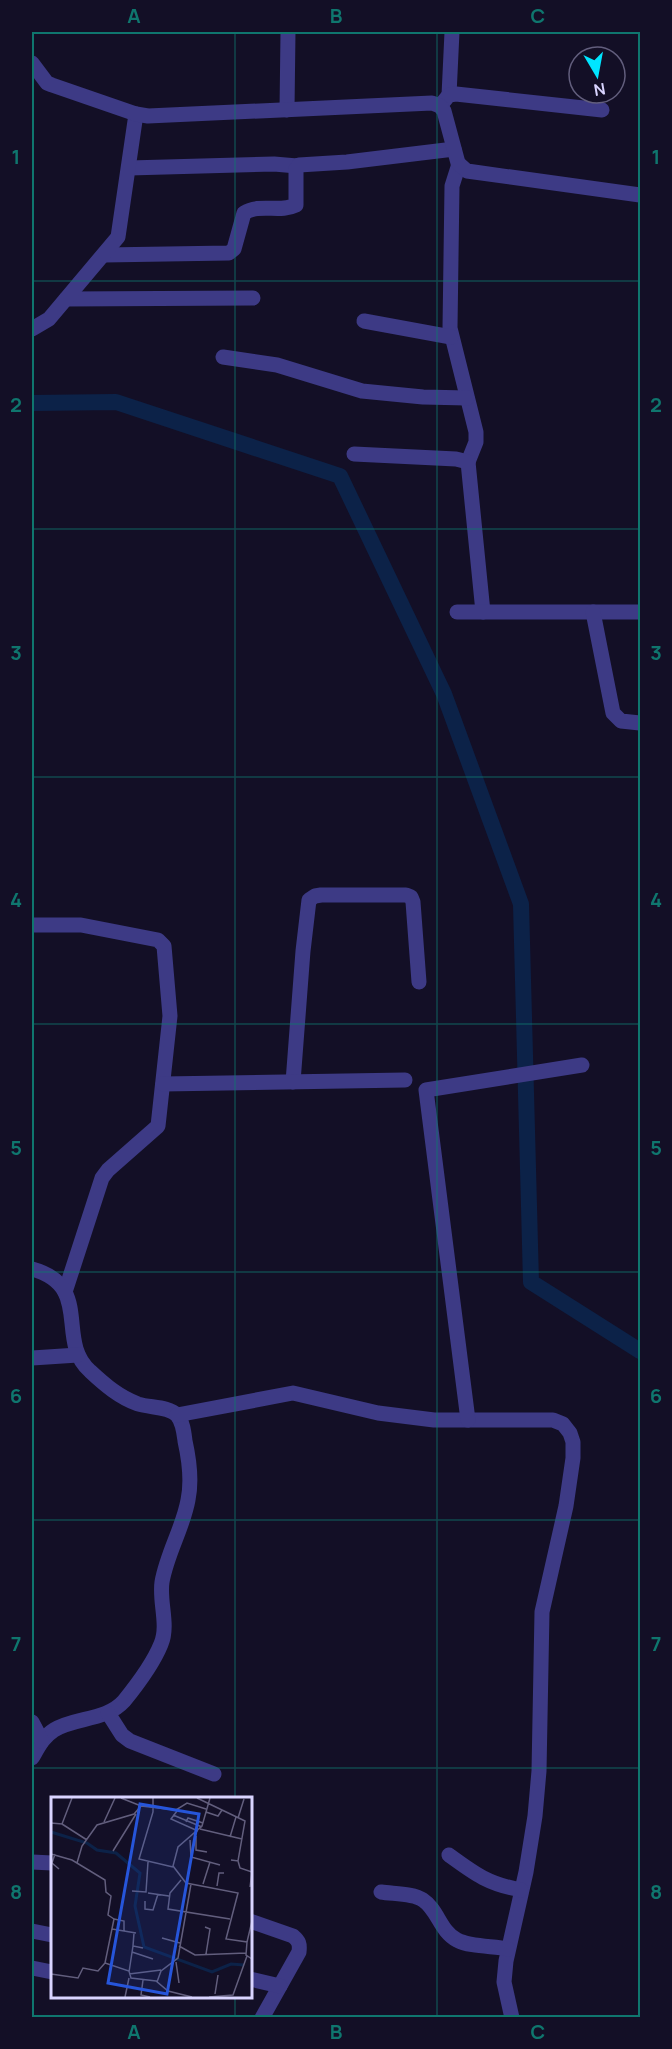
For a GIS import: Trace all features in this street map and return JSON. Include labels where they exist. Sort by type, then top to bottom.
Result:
[{"type":"street","points":[[287,110],[288,32]]},
{"type":"street","points":[[452,32],[444,111],[459,164],[467,171],[640,195]]},
{"type":"street","points":[[32,63],[43,78],[52,85],[136,114],[160,116],[432,103],[445,101],[456,94],[602,111]]},
{"type":"street","points":[[32,329],[49,319],[116,241],[120,232],[136,114]]},
{"type":"street","points":[[129,168],[274,164],[297,166],[454,149]]},
{"type":"street","points":[[459,164],[452,186],[451,337],[477,435],[468,462],[483,612]]},
{"type":"street","points":[[104,255],[229,253],[234,249],[244,213],[252,208],[290,208],[296,205],[297,166]]},
{"type":"street","points":[[66,299],[254,298]]},
{"type":"street","points":[[364,321],[451,337]]},
{"type":"street","points":[[223,357],[277,365],[362,391],[423,397],[467,398]]},
{"type":"street","points":[[354,454],[456,459],[468,462]]},
{"type":"street","points":[[457,612],[640,612]]},
{"type":"street","points":[[594,612],[613,713],[621,722],[640,723]]},
{"type":"street","points":[[293,1082],[303,951],[309,900],[312,897],[321,895],[406,895],[411,897],[419,982]]},
{"type":"street","points":[[32,926],[81,925],[162,942],[170,1012],[158,1126],[102,1178],[65,1292]]},
{"type":"street","points":[[468,1420],[426,1089],[582,1065]]},
{"type":"street","points":[[163,1084],[405,1080]]},
{"type":"street","points":[[32,1269],[53,1278],[65,1292],[78,1355],[87,1369],[116,1394],[139,1404],[169,1410],[177,1415],[182,1424],[185,1441],[189,1486],[188,1501],[167,1561],[162,1583],[164,1630],[162,1644],[122,1703],[108,1713],[52,1731],[42,1741],[32,1758]]},
{"type":"street","points":[[32,1358],[78,1355]]},
{"type":"street","points":[[177,1415],[293,1393],[378,1413],[434,1420],[553,1420],[563,1424],[570,1433],[573,1442],[566,1506],[542,1612],[539,1771],[535,1816],[508,1949],[504,1982],[512,2018]]},
{"type":"street","points":[[108,1713],[122,1734],[130,1741],[214,1774]]},
{"type":"street","points":[[32,1722],[42,1741]]},
{"type":"street","points":[[449,1855],[482,1879],[521,1890]]},
{"type":"street","points":[[32,1862],[51,1863]]},
{"type":"street","points":[[381,1892],[423,1900],[433,1910],[441,1926],[460,1942],[508,1949]]},
{"type":"street","points":[[252,1923],[293,1936],[298,1940],[299,1952],[262,2018]]},
{"type":"street","points":[[32,1931],[51,1935]]},
{"type":"street","points":[[32,1968],[51,1972]]},
{"type":"street","points":[[252,1979],[280,1986]]},
{"type":"waterway","points":[[32,403],[116,402],[340,476],[444,694],[521,904],[531,1282],[640,1351]]}]
